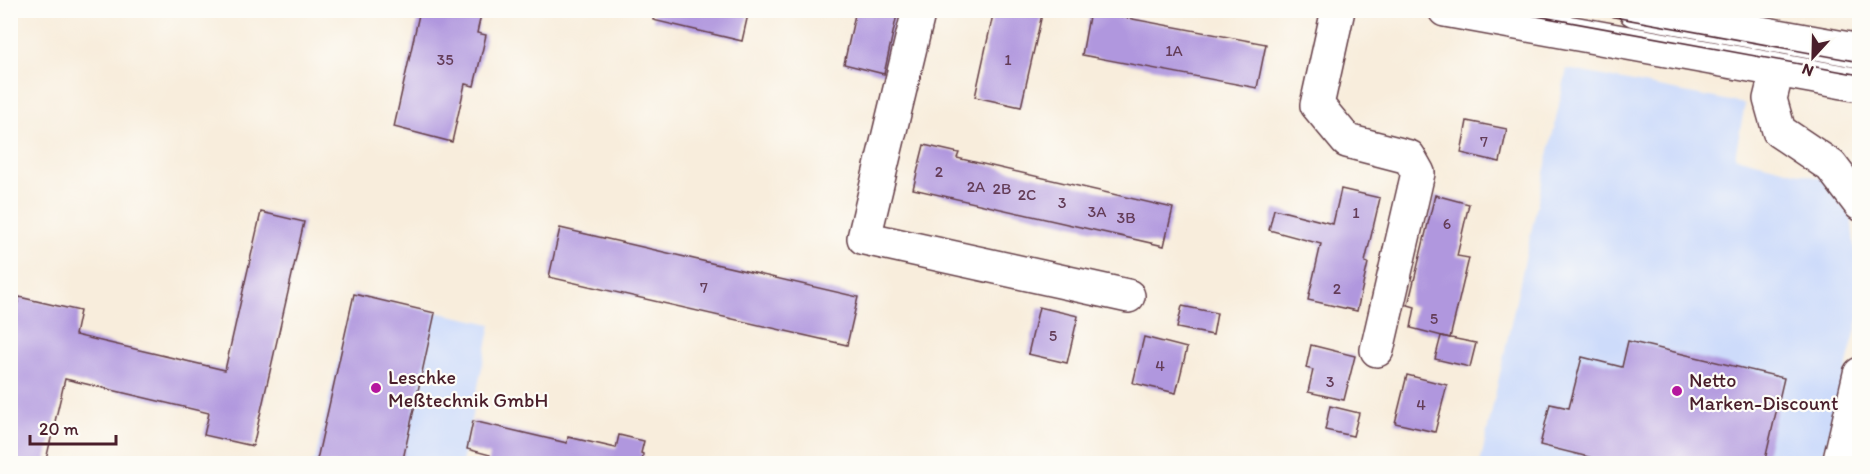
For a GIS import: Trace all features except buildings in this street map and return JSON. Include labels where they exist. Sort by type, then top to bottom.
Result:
[{"type":"street","points":[[919,10],[864,238],[1128,296]]},
{"type":"street","points":[[1338,10],[1317,105],[1347,141],[1409,157],[1418,173],[1377,350]]},
{"type":"street","points":[[1445,10],[1860,85]]},
{"type":"street","points":[[1635,10],[1778,23],[1860,51]]},
{"type":"street","points":[[1777,71],[1770,99],[1779,131],[1831,166],[1860,204]]},
{"type":"street","points":[[1839,464],[1860,374]]},
{"type":"shaded area","points":[[1567,69],[1745,104],[1735,157],[1823,179],[1851,216],[1859,291],[1859,317],[1822,463],[1480,464]]},
{"type":"shaded area","name":"Leschke Meßtechnik GmbH","points":[[353,294],[491,324],[462,463],[310,464],[315,460]]},
{"type":"tram line","points":[[1504,10],[1860,75]]},
{"type":"tram line","points":[[1576,10],[1860,62]]},
{"type":"place","name":"Leschke Meßtechnik GmbH","points":[[376,388]]},
{"type":"place","name":"Netto Marken-Discount","points":[[1677,391]]}]
